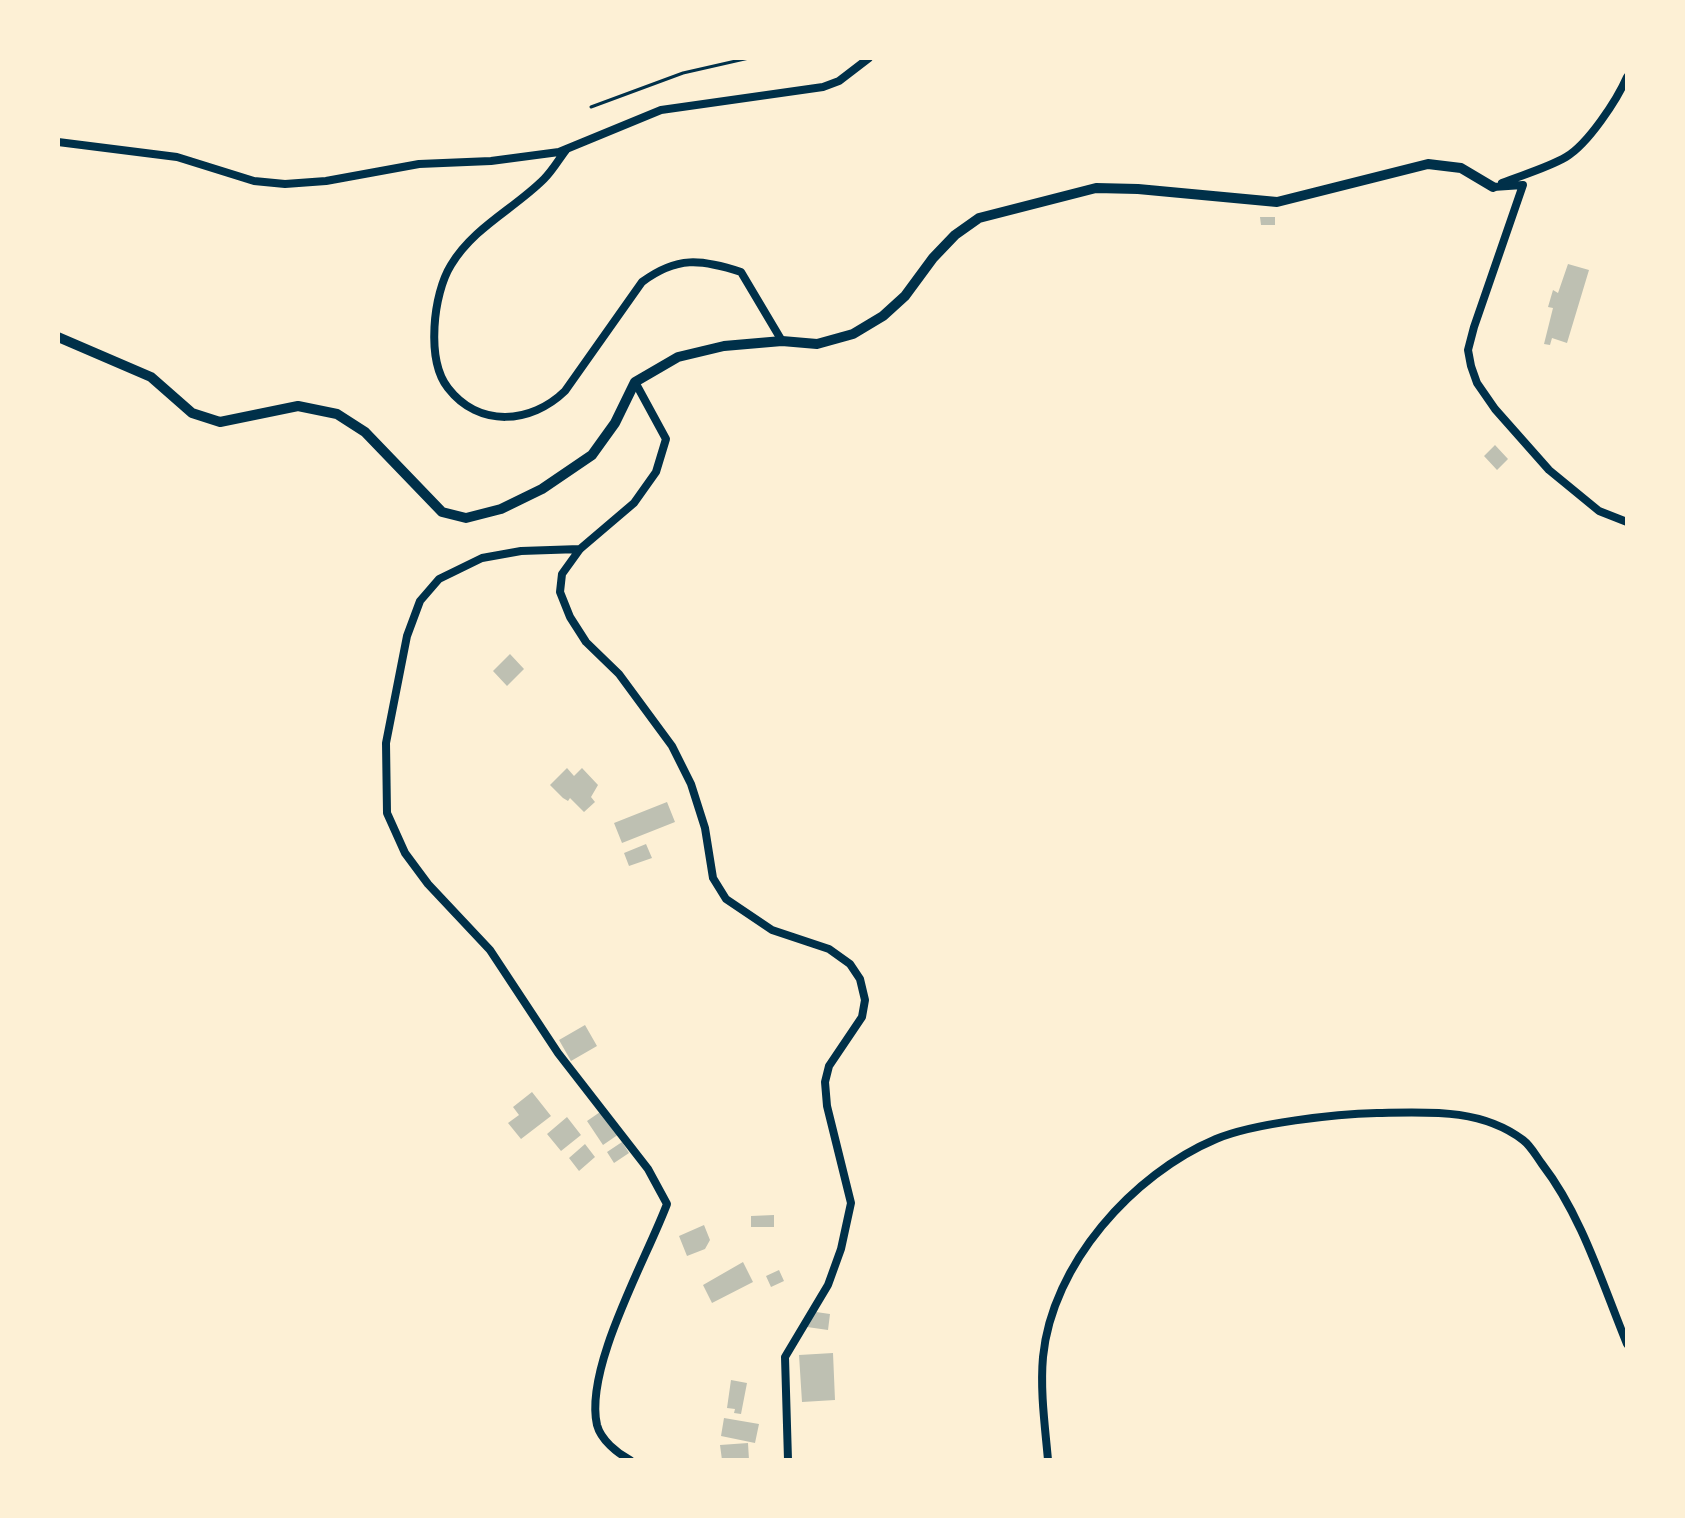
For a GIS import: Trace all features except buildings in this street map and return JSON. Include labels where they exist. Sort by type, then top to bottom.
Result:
[{"type":"street","points":[[58,142],[177,157],[254,181],[285,184],[326,181],[419,164],[491,161],[559,152],[661,110],[823,87],[839,81],[869,58]]},
{"type":"street","points":[[1493,187],[1566,157],[1579,147],[1621,92],[1627,77]]},
{"type":"street","points":[[567,149],[545,178],[480,229],[449,266],[436,308],[434,335],[438,363],[447,387],[464,403],[473,411],[499,418],[528,415],[552,403],[565,391],[642,282],[658,270],[681,262],[709,262],[741,272],[782,341]]},
{"type":"street","points":[[58,337],[151,377],[192,413],[220,422],[298,406],[337,414],[365,432],[442,512],[466,518],[501,509],[542,489],[592,455],[615,423],[635,382],[678,357],[724,346],[782,341],[817,344],[853,334],[883,316],[905,296],[933,258],[955,235],[979,218],[1096,188],[1277,202],[1428,164],[1461,168],[1493,187],[1523,185],[1468,350],[1477,383],[1495,409],[1565,486],[1599,511],[1627,522]]},
{"type":"street","points":[[635,382],[666,439],[656,472],[634,503],[580,549],[562,574],[560,592],[570,617],[586,642],[619,674],[672,746],[691,784],[705,828],[713,878],[726,899],[772,930],[829,949],[850,964],[864,992],[862,1017],[829,1066],[825,1082],[827,1106],[851,1203],[841,1249],[828,1285],[785,1357],[788,1460]]},
{"type":"street","points":[[580,549],[521,551],[482,558],[439,579],[420,601],[407,636],[386,743],[387,813],[405,853],[428,884],[490,950],[558,1053],[648,1169],[667,1204],[618,1316],[595,1398],[597,1427],[606,1441],[630,1460]]},
{"type":"street","points":[[1048,1460],[1042,1395],[1043,1355],[1053,1311],[1068,1274],[1112,1213],[1170,1162],[1219,1138],[1277,1124],[1360,1113],[1432,1112],[1474,1117],[1502,1126],[1526,1143],[1557,1183],[1580,1227],[1627,1344]]},
{"type":"path","points":[[591,107],[683,73],[749,58]]}]
